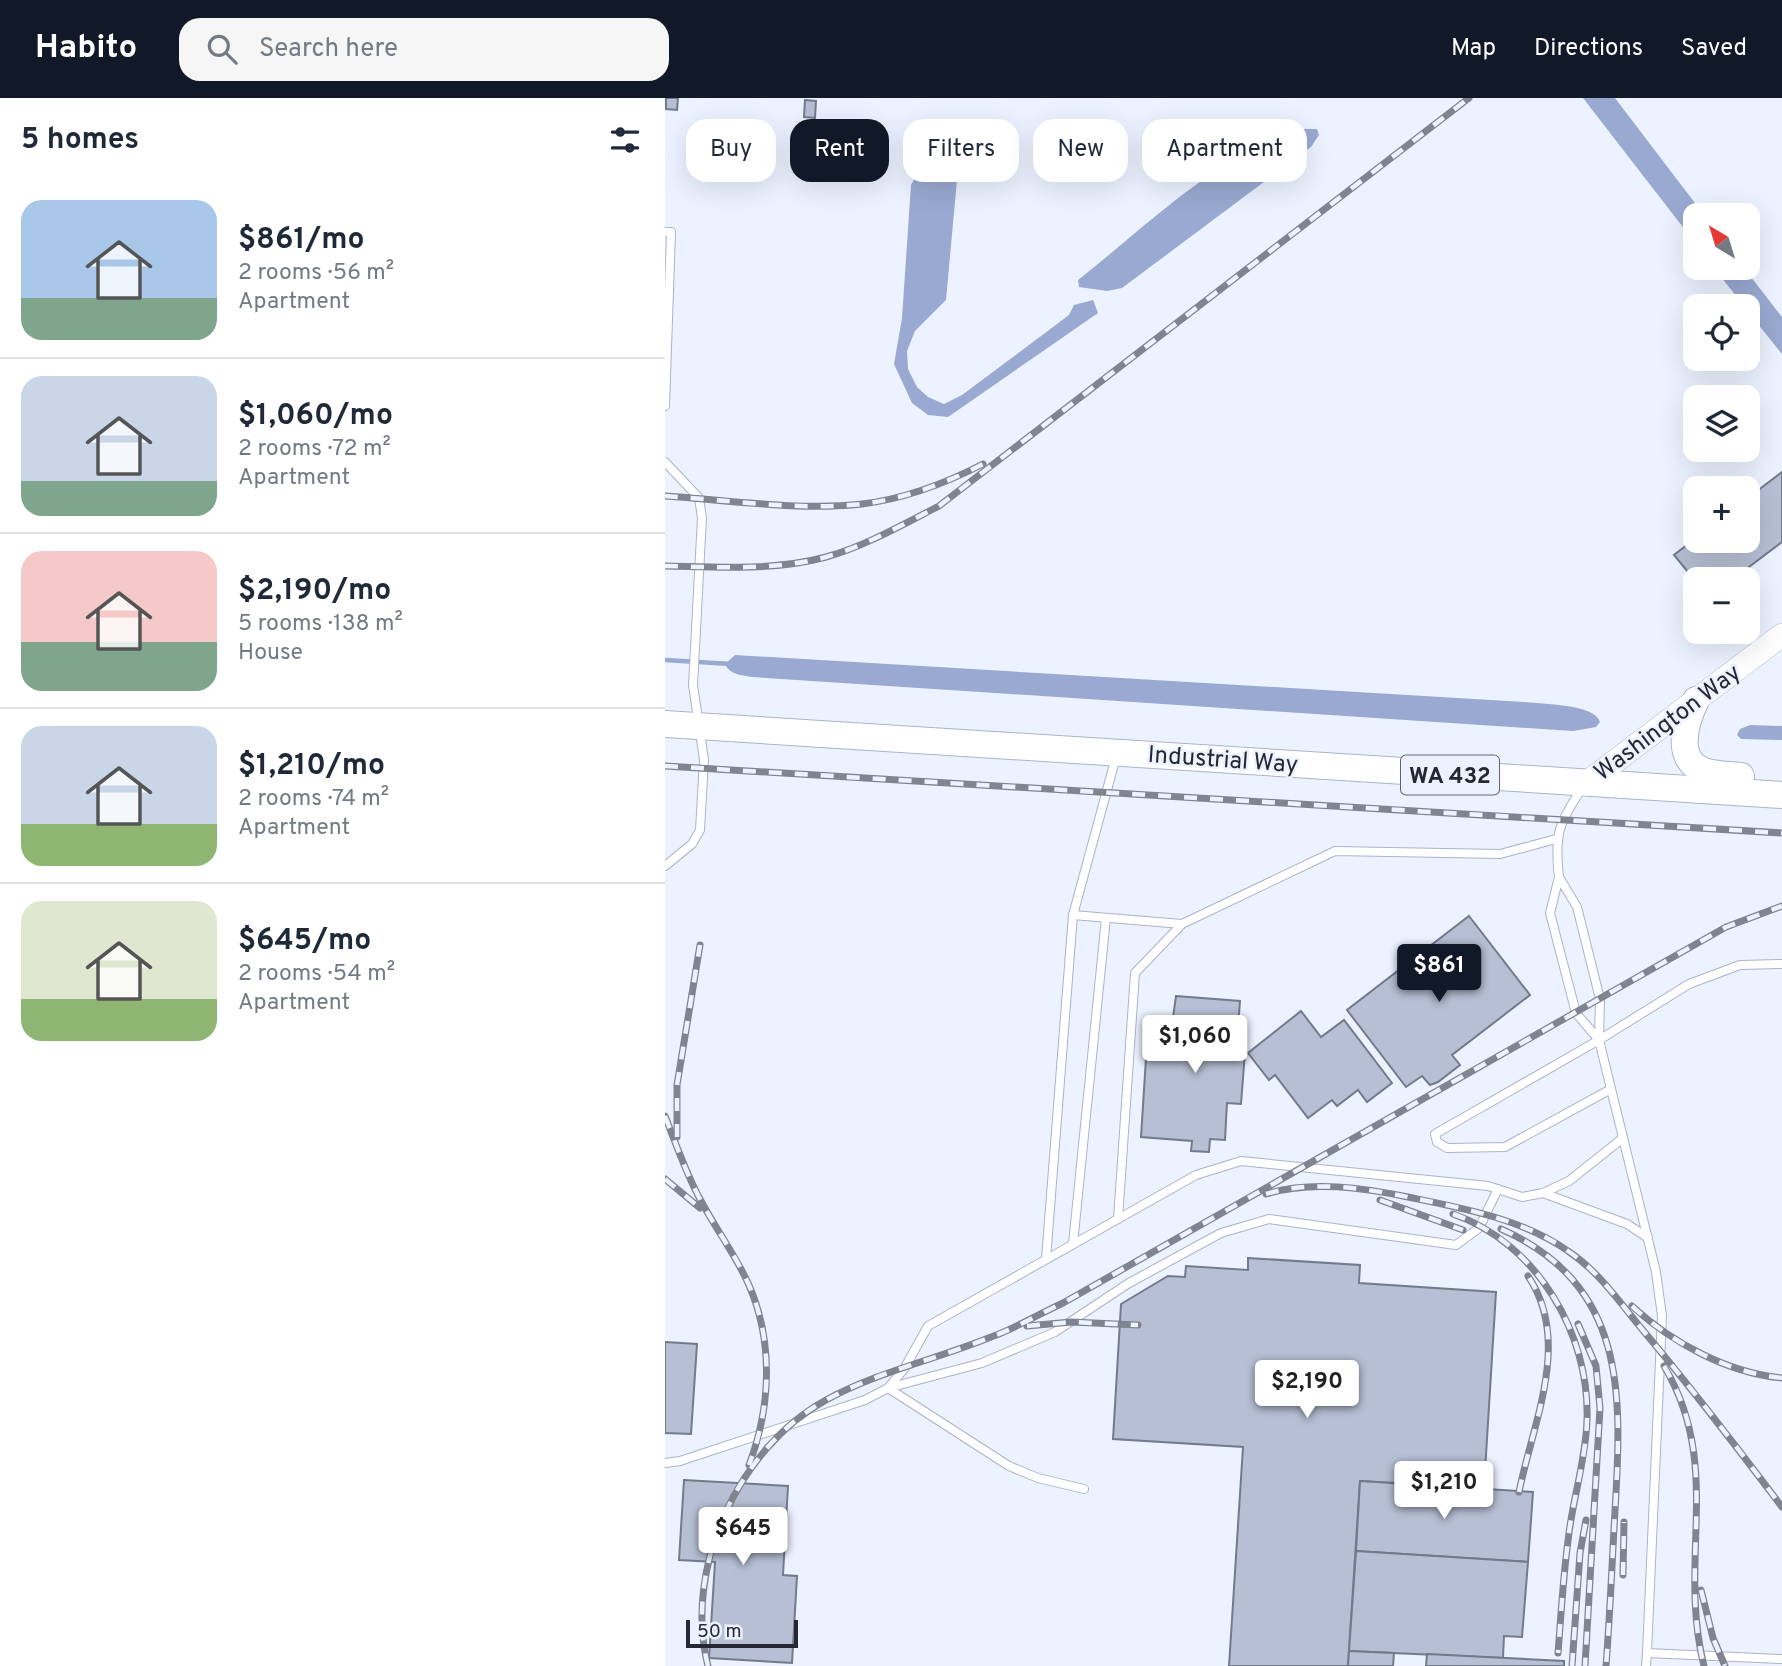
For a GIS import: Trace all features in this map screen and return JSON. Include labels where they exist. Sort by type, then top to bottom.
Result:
[{"type":"main road","name":"Washington Way","points":[[1585,784],[1782,635]]},
{"type":"main road","points":[[1696,700],[1683,730],[1688,755],[1696,765],[1706,772],[1756,778],[1776,794]]},
{"type":"main road","name":"Industrial Way","points":[[665,724],[1776,794]]},
{"type":"lane","points":[[665,232],[671,232],[665,406]]},
{"type":"lane","points":[[665,462],[698,498],[702,518],[694,685],[704,760],[700,830],[692,844],[665,866]]},
{"type":"lane","points":[[1047,1259],[1073,915],[1117,752]]},
{"type":"lane","points":[[1585,784],[1561,819],[1556,839],[1559,877],[1550,913],[1576,1013],[1599,1040]]},
{"type":"lane","points":[[1118,1219],[1135,973],[1182,924],[1335,851],[1500,853],[1556,839]]},
{"type":"lane","points":[[1559,877],[1577,907],[1597,986],[1600,999],[1599,1040],[1648,1238],[1662,1316],[1646,1666]]},
{"type":"lane","points":[[1073,915],[1182,924]]},
{"type":"lane","points":[[1073,1244],[1105,918]]},
{"type":"lane","points":[[1611,1089],[1505,1147],[1447,1148],[1437,1142],[1435,1134],[1599,1040],[1689,984],[1740,965],[1782,964]]},
{"type":"lane","points":[[888,1388],[904,1369],[927,1326],[1196,1175],[1241,1161],[1498,1189],[1522,1197],[1543,1193],[1569,1181],[1623,1138]]},
{"type":"lane","points":[[665,1463],[680,1461],[792,1425],[865,1400],[888,1388],[982,1363],[1055,1332],[1129,1283],[1221,1233],[1269,1219],[1456,1245],[1479,1228],[1498,1189]]},
{"type":"lane","points":[[1543,1193],[1627,1224],[1648,1238]]},
{"type":"lane","points":[[888,1388],[1009,1466],[1038,1478],[1083,1489]]},
{"type":"lane","points":[[1647,1653],[1782,1659]]},
{"type":"water","points":[[1583,98],[1615,98],[1695,203],[1683,203],[1683,227]]},
{"type":"water","points":[[1307,129],[1317,129],[1319,135],[1307,150]]},
{"type":"water","points":[[913,182],[957,182],[946,300],[915,331],[907,351],[908,369],[917,387],[928,397],[944,404],[962,395],[1069,315],[1074,305],[1093,300],[1098,313],[948,417],[928,415],[912,403],[894,364],[902,318]]},
{"type":"water","points":[[1200,182],[1264,182],[1122,288],[1107,291],[1079,287],[1078,280]]},
{"type":"water","points":[[1723,280],[1753,280],[1782,317],[1782,354],[1760,327],[1760,294],[1735,294]]},
{"type":"water","points":[[735,655],[1543,703],[1579,708],[1596,716],[1600,722],[1596,727],[1573,731],[752,677],[737,674],[727,668],[725,664]]},
{"type":"water","points":[[1750,725],[1782,726],[1782,740],[1741,739],[1737,735],[1740,729]]},
{"type":"building","points":[[666,98],[678,98],[677,110],[666,109]]},
{"type":"building","points":[[805,100],[816,101],[815,118],[804,117]]},
{"type":"building","points":[[1782,472],[1782,542],[1749,567],[1684,567],[1674,555],[1683,548],[1683,553],[1760,553],[1760,489]]},
{"type":"building","points":[[1469,916],[1530,995],[1452,1055],[1460,1065],[1438,1082],[1430,1085],[1422,1076],[1406,1087],[1347,1010]]},
{"type":"building","points":[[1176,996],[1240,1001],[1236,1052],[1245,1052],[1241,1104],[1227,1103],[1225,1140],[1210,1139],[1209,1152],[1191,1151],[1192,1141],[1141,1137],[1146,1058],[1167,1060]]},
{"type":"building","points":[[1301,1011],[1321,1037],[1344,1020],[1392,1083],[1367,1102],[1358,1090],[1337,1106],[1332,1100],[1308,1118],[1275,1075],[1269,1080],[1248,1053]]},
{"type":"building","points":[[1248,1258],[1360,1265],[1359,1283],[1496,1292],[1484,1488],[1360,1481],[1348,1666],[1229,1666],[1243,1447],[1113,1439],[1121,1304],[1168,1276],[1185,1277],[1186,1266],[1248,1270]]},
{"type":"building","points":[[665,1342],[697,1344],[691,1434],[665,1433]]},
{"type":"building","points":[[684,1480],[788,1486],[783,1575],[797,1576],[792,1663],[709,1658],[715,1562],[679,1560]]},
{"type":"building","points":[[1360,1481],[1533,1492],[1528,1562],[1356,1551]]},
{"type":"building","points":[[1356,1551],[1528,1562],[1522,1637],[1504,1636],[1503,1658],[1349,1651]]},
{"type":"building","points":[[1349,1651],[1394,1653],[1393,1666],[1348,1666]]},
{"type":"building","points":[[1427,1654],[1564,1661],[1564,1666],[1426,1666]]},
{"type":"waterway","points":[[665,660],[731,664]]},
{"type":"railway","points":[[665,566],[746,567],[826,557],[855,547],[939,506],[1469,98]]},
{"type":"railway","points":[[665,496],[789,506],[862,504],[924,489],[983,464]]},
{"type":"railway","points":[[665,766],[1782,833]]},
{"type":"railway","points":[[708,1666],[702,1629],[704,1590],[711,1552],[725,1515],[743,1480],[767,1448],[795,1421],[846,1390],[1000,1333],[1063,1303],[1726,927],[1782,906]]},
{"type":"railway","points":[[677,1137],[677,1085],[700,945]]},
{"type":"railway","points":[[665,1116],[695,1189],[748,1283],[762,1328],[766,1351],[765,1397],[762,1420],[749,1465]]},
{"type":"railway","points":[[665,1179],[700,1208]]},
{"type":"railway","points":[[1266,1194],[1319,1186],[1374,1191],[1491,1216],[1550,1240],[1579,1259],[1607,1287],[1695,1394],[1782,1507]]},
{"type":"railway","points":[[1380,1200],[1463,1230]]},
{"type":"railway","points":[[1453,1214],[1483,1228],[1510,1246],[1533,1269],[1553,1296],[1568,1325],[1579,1356],[1586,1388],[1586,1435],[1570,1526],[1558,1653]]},
{"type":"railway","points":[[1501,1229],[1542,1252],[1573,1280],[1594,1312],[1608,1347],[1615,1385],[1618,1425],[1606,1666]]},
{"type":"railway","points":[[1519,1492],[1540,1410],[1548,1354],[1547,1327],[1541,1301],[1528,1276]]},
{"type":"railway","points":[[1632,1306],[1665,1332],[1702,1354],[1741,1370],[1782,1378]]},
{"type":"railway","points":[[1027,1326],[1071,1322],[1138,1325]]},
{"type":"railway","points":[[1578,1324],[1596,1366],[1600,1408],[1585,1666]]},
{"type":"railway","points":[[1664,1366],[1682,1403],[1692,1440],[1696,1477],[1697,1626],[1704,1666]]},
{"type":"railway","points":[[1572,1666],[1580,1553],[1586,1520]]},
{"type":"railway","points":[[1623,1575],[1624,1522]]},
{"type":"railway","points":[[1701,1590],[1713,1638],[1725,1666]]}]
